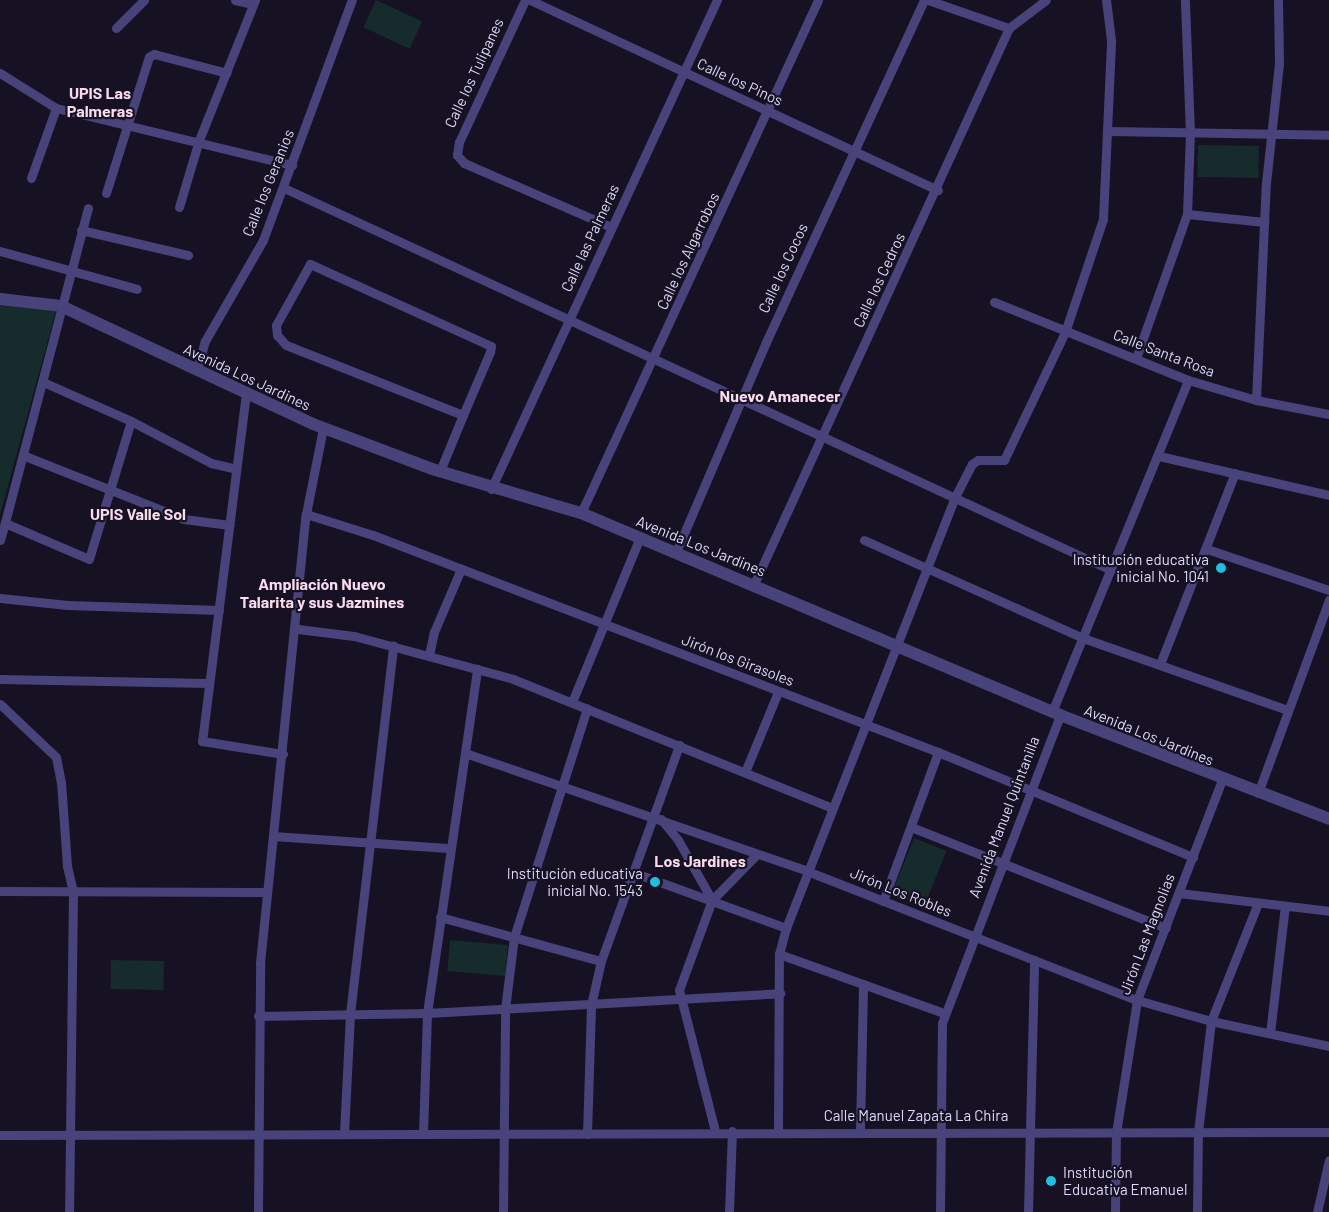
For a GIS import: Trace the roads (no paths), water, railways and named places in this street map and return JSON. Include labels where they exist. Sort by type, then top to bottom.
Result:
[{"type":"street","points":[[116,28],[144,0]]},
{"type":"street","points":[[179,207],[199,140],[254,2],[236,0]]},
{"type":"street","name":"Calle los Geranios","points":[[197,370],[205,341],[263,240],[352,0]]},
{"type":"street","name":"Calle los Tulipanes","points":[[525,0],[459,142],[460,160],[611,227]]},
{"type":"street","name":"Calle los Pinos","points":[[531,0],[938,190]]},
{"type":"street","name":"Calle las Palmeras","points":[[491,489],[682,71],[717,0]]},
{"type":"street","name":"Calle los Algarrobos","points":[[581,513],[656,357],[818,0]]},
{"type":"street","points":[[926,0],[1009,28]]},
{"type":"street","name":"Calle los Cocos","points":[[675,552],[853,150],[926,0]]},
{"type":"street","name":"Calle los Cedros","points":[[754,584],[938,190],[1009,28],[1046,0]]},
{"type":"street","points":[[778,1131],[779,954],[786,928],[954,499],[972,464],[978,460],[1004,460],[1065,332],[1103,219],[1109,131],[1111,40],[1106,0]]},
{"type":"street","points":[[1136,358],[1186,214],[1190,133],[1185,0]]},
{"type":"street","points":[[1256,400],[1270,132],[1279,63],[1278,0]]},
{"type":"street","points":[[106,193],[125,124],[149,57],[154,54],[226,73]]},
{"type":"street","points":[[0,73],[56,108],[199,140],[292,165]]},
{"type":"street","points":[[31,178],[56,108]]},
{"type":"street","points":[[1109,131],[1270,132],[1329,135]]},
{"type":"street","points":[[284,188],[570,317],[824,435],[954,499],[1112,570]]},
{"type":"street","points":[[0,540],[25,456],[70,269],[88,208]]},
{"type":"street","points":[[1186,214],[1265,222]]},
{"type":"street","points":[[81,230],[188,255]]},
{"type":"street","points":[[0,251],[137,289]]},
{"type":"street","points":[[440,471],[463,415],[491,346],[310,264],[276,325],[277,335],[286,345],[463,415]]},
{"type":"street","name":"Avenida Los Jardines","points":[[0,299],[61,306],[323,428],[491,489],[581,513],[1056,713],[1222,780],[1329,819]]},
{"type":"street","name":"Calle Santa Rosa","points":[[994,302],[1188,380],[1256,400],[1329,414]]},
{"type":"street","name":"Avenida Manuel Quintanilla","points":[[940,1212],[944,1013],[1031,789],[1083,638],[1188,380]]},
{"type":"street","points":[[43,382],[131,421],[211,463],[236,469]]},
{"type":"street","points":[[246,393],[202,741],[283,754]]},
{"type":"street","points":[[5,523],[89,559],[112,490],[131,421]]},
{"type":"street","points":[[258,1212],[258,1016],[267,892],[297,629],[306,514],[323,428]]},
{"type":"street","points":[[25,456],[184,519],[230,525]]},
{"type":"street","points":[[1159,456],[1329,495]]},
{"type":"street","points":[[1160,664],[1235,473]]},
{"type":"street","name":"Jirón los Girasoles","points":[[306,514],[461,569],[938,752],[1193,857]]},
{"type":"street","points":[[572,702],[602,624],[640,537]]},
{"type":"street","points":[[864,540],[1083,638],[1288,710]]},
{"type":"street","points":[[1207,549],[1329,590]]},
{"type":"street","points":[[429,656],[434,632],[461,569]]},
{"type":"street","points":[[0,598],[68,605],[219,610]]},
{"type":"street","points":[[1258,793],[1329,600]]},
{"type":"street","points":[[297,629],[393,646],[477,669],[572,702],[832,808]]},
{"type":"street","points":[[344,1133],[350,1014],[393,646]]},
{"type":"street","points":[[423,1134],[427,1013],[448,848],[477,669]]},
{"type":"street","points":[[0,679],[208,682]]},
{"type":"street","points":[[745,772],[778,692]]},
{"type":"street","points":[[0,704],[56,757],[73,892],[69,1212]]},
{"type":"street","points":[[503,1212],[505,1009],[514,937],[587,708]]},
{"type":"street","points":[[587,1134],[591,1005],[601,961],[634,873],[658,818],[679,746]]},
{"type":"street","points":[[883,901],[938,752]]},
{"type":"street","name":"Jirón Los Robles","points":[[465,753],[807,871],[1137,1000],[1211,1021],[1329,1046]]},
{"type":"street","name":"Jirón Las Magnolias","points":[[1115,1212],[1116,1133],[1137,1000],[1222,780]]},
{"type":"street","points":[[658,818],[678,840],[712,900]]},
{"type":"street","points":[[911,827],[1003,861],[1166,928]]},
{"type":"street","points":[[273,836],[448,848]]},
{"type":"street","points":[[715,1131],[678,998],[712,900],[757,854]]},
{"type":"street","points":[[634,873],[786,928]]},
{"type":"street","points":[[0,891],[267,892]]},
{"type":"street","points":[[1179,893],[1329,912]]},
{"type":"street","points":[[1197,1212],[1198,1132],[1211,1021],[1258,903]]},
{"type":"street","points":[[1270,1033],[1285,906]]},
{"type":"street","points":[[440,917],[601,961]]},
{"type":"street","points":[[779,954],[944,1013]]},
{"type":"street","points":[[1028,1212],[1028,1132],[1034,960]]},
{"type":"street","points":[[860,1130],[863,984]]},
{"type":"street","points":[[258,1016],[427,1013],[780,993]]},
{"type":"street","name":"Calle Manuel Zapata La Chira","points":[[0,1135],[344,1133],[504,1136],[860,1130],[1116,1133],[1329,1132]]},
{"type":"street","points":[[729,1212],[732,1131]]},
{"type":"street","points":[[1317,1212],[1329,1160]]},
{"type":"place","name":"Institución educativa inicial No. 1041","points":[[1221,568]]},
{"type":"place","name":"Institución educativa inicial No. 1543","points":[[655,882]]},
{"type":"place","name":"Institución Educativa Emanuel","points":[[1051,1181]]},
{"type":"district","name":"UPIS Las Palmeras","points":[[100,102]]},
{"type":"district","name":"Nuevo Amanecer","points":[[780,396]]},
{"type":"district","name":"UPIS Valle Sol","points":[[138,514]]},
{"type":"district","name":"Ampliación Nuevo Talarita y sus Jazmines","points":[[322,593]]},
{"type":"district","name":"Los Jardines","points":[[700,861]]}]
